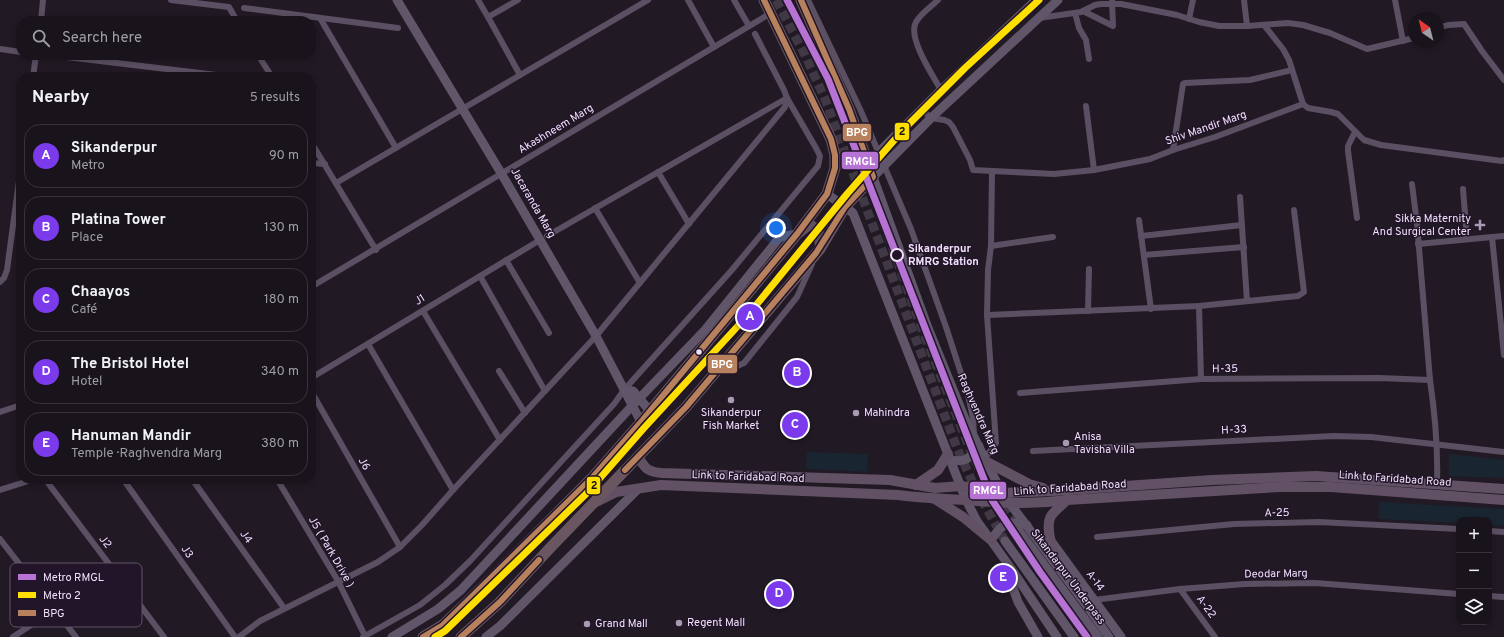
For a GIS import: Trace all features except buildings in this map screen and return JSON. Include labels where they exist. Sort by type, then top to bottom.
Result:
[{"type":"highway","points":[[423,637],[443,625],[592,478],[641,422],[797,234],[827,194],[835,168],[835,155],[831,139],[764,0]]},
{"type":"highway","points":[[461,637],[500,602],[686,407],[818,251],[845,207],[873,177],[849,109],[800,0]]},
{"type":"main road","points":[[797,234],[808,226],[813,226],[819,232],[818,251]]},
{"type":"main road","name":"Link to Faridabad Road","points":[[638,457],[644,467],[651,472],[890,480],[935,488],[961,486],[1002,493],[1212,480],[1316,476],[1504,489]]},
{"type":"main road","points":[[916,484],[938,470],[949,457]]},
{"type":"main road","points":[[986,460],[1029,484],[1053,491]]},
{"type":"main road","name":"Link to Faridabad Road","points":[[592,504],[616,492],[661,485],[898,495],[1009,504],[1280,487],[1331,487],[1504,500]]},
{"type":"main road","points":[[935,499],[963,517],[991,540]]},
{"type":"main road","points":[[1058,566],[1049,531],[1051,517],[1067,500]]},
{"type":"street","points":[[42,16],[44,0]]},
{"type":"street","points":[[172,0],[229,7],[234,16]]},
{"type":"street","name":"Jacaranda Marg","points":[[397,0],[462,109],[543,238],[641,422]]},
{"type":"street","points":[[478,0],[520,75]]},
{"type":"street","points":[[488,17],[518,0]]},
{"type":"street","points":[[336,183],[648,0]]},
{"type":"street","points":[[688,0],[714,47]]},
{"type":"street","points":[[734,0],[749,26]]},
{"type":"street","points":[[808,0],[851,88],[911,229],[946,327],[968,395],[973,418],[974,437]]},
{"type":"street","points":[[938,0],[915,23],[914,30],[924,62],[941,90]]},
{"type":"street","points":[[868,163],[941,90],[1036,0]]},
{"type":"street","points":[[873,177],[931,118],[1036,18],[1058,0]]},
{"type":"street","points":[[1189,18],[1193,0]]},
{"type":"street","points":[[1244,0],[1247,26]]},
{"type":"street","points":[[1395,0],[1403,40]]},
{"type":"street","points":[[1036,18],[1075,13],[1084,11],[1095,5],[1112,2],[1141,7],[1208,24],[1247,26],[1294,23],[1312,26],[1367,49],[1408,39]]},
{"type":"street","points":[[1084,11],[1113,26],[1112,2]]},
{"type":"street","points":[[244,8],[305,16]]},
{"type":"street","name":"Akashneem Marg","points":[[316,284],[376,250],[771,13]]},
{"type":"street","points":[[1075,13],[1079,28],[1086,40],[1089,59]]},
{"type":"street","points":[[316,17],[398,28]]},
{"type":"street","points":[[320,18],[396,148]]},
{"type":"street","points":[[1444,26],[1464,24],[1504,80]]},
{"type":"street","points":[[1264,25],[1286,54],[1303,104],[1308,108],[1338,114],[1364,140],[1381,145],[1502,161],[1504,160]]},
{"type":"street","points":[[364,636],[420,605],[445,586],[470,561],[614,404],[624,390],[731,271],[818,166],[820,156],[787,98],[755,34]]},
{"type":"street","points":[[0,49],[16,51]]},
{"type":"street","points":[[34,72],[35,60]]},
{"type":"street","points":[[91,60],[191,72]]},
{"type":"street","points":[[261,60],[269,72]]},
{"type":"street","points":[[1173,150],[1183,84],[1185,82],[1250,80],[1292,70]]},
{"type":"street","points":[[239,637],[260,620],[378,562],[400,547],[596,336],[785,107],[787,98]]},
{"type":"street","name":"J1","points":[[316,375],[543,238],[787,98]]},
{"type":"street","name":"Shiv Mandir Marg","points":[[931,118],[949,122],[970,160],[973,170],[1054,174],[1094,170],[1150,158],[1215,137],[1303,104]]},
{"type":"street","points":[[1086,106],[1094,170]]},
{"type":"street","points":[[922,110],[931,118]]},
{"type":"street","points":[[1355,132],[1348,146],[1348,151],[1357,218]]},
{"type":"street","points":[[316,150],[376,250]]},
{"type":"street","points":[[316,163],[325,164]]},
{"type":"street","points":[[658,172],[689,224]]},
{"type":"street","points":[[986,460],[996,443],[987,315],[988,270],[991,246],[992,172]]},
{"type":"street","name":"Raghvendra Marg","points":[[873,177],[928,328],[965,419],[1002,493],[1058,566],[1109,637]]},
{"type":"street","points":[[1412,184],[1433,400],[1438,464],[1437,484]]},
{"type":"street","points":[[1463,188],[1467,239]]},
{"type":"street","points":[[827,194],[853,213],[966,500],[977,521],[1010,567],[1056,637]]},
{"type":"street","points":[[1240,196],[1247,300]]},
{"type":"street","points":[[0,282],[4,278],[7,270],[16,203]]},
{"type":"street","points":[[595,208],[640,284]]},
{"type":"street","points":[[987,315],[1150,309],[1199,306],[1298,296],[1304,292],[1294,210]]},
{"type":"street","points":[[1139,220],[1150,309]]},
{"type":"street","points":[[1141,236],[1242,225]]},
{"type":"street","points":[[392,637],[438,609],[461,590],[632,406],[706,330],[780,238],[797,234]]},
{"type":"street","points":[[1418,244],[1503,236]]},
{"type":"street","points":[[1492,237],[1502,323],[1504,355]]},
{"type":"street","points":[[991,246],[1053,238]]},
{"type":"street","points":[[1144,255],[1244,247]]},
{"type":"street","points":[[720,368],[735,367],[744,363],[796,298],[818,251]]},
{"type":"street","points":[[506,260],[549,333]]},
{"type":"street","points":[[1088,311],[1089,269]]},
{"type":"street","points":[[480,276],[545,391]]},
{"type":"street","points":[[1497,284],[1504,283]]},
{"type":"street","points":[[1199,306],[1201,380]]},
{"type":"street","points":[[423,311],[500,440]]},
{"type":"street","points":[[368,344],[453,490]]},
{"type":"street","points":[[499,371],[525,413]]},
{"type":"street","name":"H-35","points":[[1020,393],[1201,380],[1379,378],[1430,380]]},
{"type":"street","points":[[624,390],[633,391],[650,410]]},
{"type":"street","name":"J6","points":[[316,400],[400,547]]},
{"type":"street","points":[[0,412],[16,407]]},
{"type":"street","name":"H-33","points":[[1033,451],[1332,436],[1371,437],[1504,452]]},
{"type":"street","points":[[949,457],[960,462],[966,460],[972,456],[979,446]]},
{"type":"street","points":[[0,490],[19,484]]},
{"type":"street","name":"J2","points":[[49,484],[108,563]]},
{"type":"street","name":"J3","points":[[127,484],[235,637]]},
{"type":"street","name":"J4","points":[[196,484],[284,608]]},
{"type":"street","name":"J5 ( Park Drive )","points":[[280,484],[338,581],[364,636]]},
{"type":"street","points":[[486,637],[500,626],[638,488]]},
{"type":"street","points":[[991,540],[997,531],[1006,523],[1016,522],[1027,525]]},
{"type":"street","name":"A-25","points":[[1097,536],[1234,524],[1319,522],[1456,529]]},
{"type":"street","name":"Sikandarpur Underpass","points":[[1019,531],[1098,637]]},
{"type":"street","points":[[1492,531],[1504,532]]},
{"type":"street","points":[[0,539],[19,563]]},
{"type":"street","name":"A-14","points":[[1050,539],[1121,637]]},
{"type":"street","points":[[1005,541],[1074,637]]},
{"type":"street","points":[[1010,567],[1013,588],[1018,602],[1038,637]]},
{"type":"street","name":"Deodar Marg","points":[[1094,600],[1180,589],[1245,584],[1315,583],[1456,594]]},
{"type":"street","name":"A-22","points":[[1180,589],[1215,637]]},
{"type":"street","points":[[1492,596],[1504,597]]},
{"type":"street","name":"J2","points":[[142,608],[164,637]]},
{"type":"street","points":[[13,637],[28,627]]},
{"type":"street","points":[[68,627],[76,637]]},
{"type":"shaded area","points":[[807,452],[868,454],[867,472],[806,469]]},
{"type":"shaded area","points":[[1449,454],[1504,460],[1504,478],[1449,476]]},
{"type":"shaded area","points":[[1379,502],[1504,509],[1504,526],[1492,525],[1492,517],[1456,517],[1456,523],[1379,519]]},
{"type":"tunnel","points":[[776,0],[805,55],[825,99],[957,448],[976,490],[1005,541]]},
{"type":"tunnel","points":[[837,94],[920,324],[969,447],[988,488],[1017,528]]},
{"type":"metro line","name":"RMGL","points":[[787,0],[828,79],[992,500],[1040,572],[1087,637]]},
{"type":"metro line","name":"2","points":[[435,637],[445,631],[586,494],[644,428],[748,315],[847,194],[904,129],[965,68],[1039,0]]},
{"type":"transit line","name":"BPG","points":[[423,637],[443,625],[592,478],[641,422],[797,234],[827,194],[835,168],[835,155],[831,139],[764,0]]},
{"type":"transit line","name":"BPG","points":[[625,470],[686,407],[816,253],[845,207],[873,177],[849,109],[801,0]]},
{"type":"transit line","name":"BPG","points":[[461,637],[500,602],[539,560]]},
{"type":"place","name":"Sikka Maternity And Surgical Center","points":[[1480,225]]},
{"type":"place","name":"Sikanderpur RMRG Station","points":[[897,255]]},
{"type":"place","name":"Sikanderpur","points":[[750,317]]},
{"type":"place","name":"Platina Tower","points":[[797,373]]},
{"type":"place","name":"Sikanderpur Fish Market","points":[[731,400]]},
{"type":"place","name":"Mahindra","points":[[856,413]]},
{"type":"place","name":"Chaayos","points":[[795,425]]},
{"type":"place","name":"Anisa Tavisha Villa","points":[[1066,443]]},
{"type":"place","name":"Hanuman Mandir","points":[[1003,578]]},
{"type":"place","name":"The Bristol Hotel","points":[[779,594]]},
{"type":"place","name":"Regent Mall","points":[[679,623]]},
{"type":"place","name":"Grand Mall","points":[[587,624]]}]
